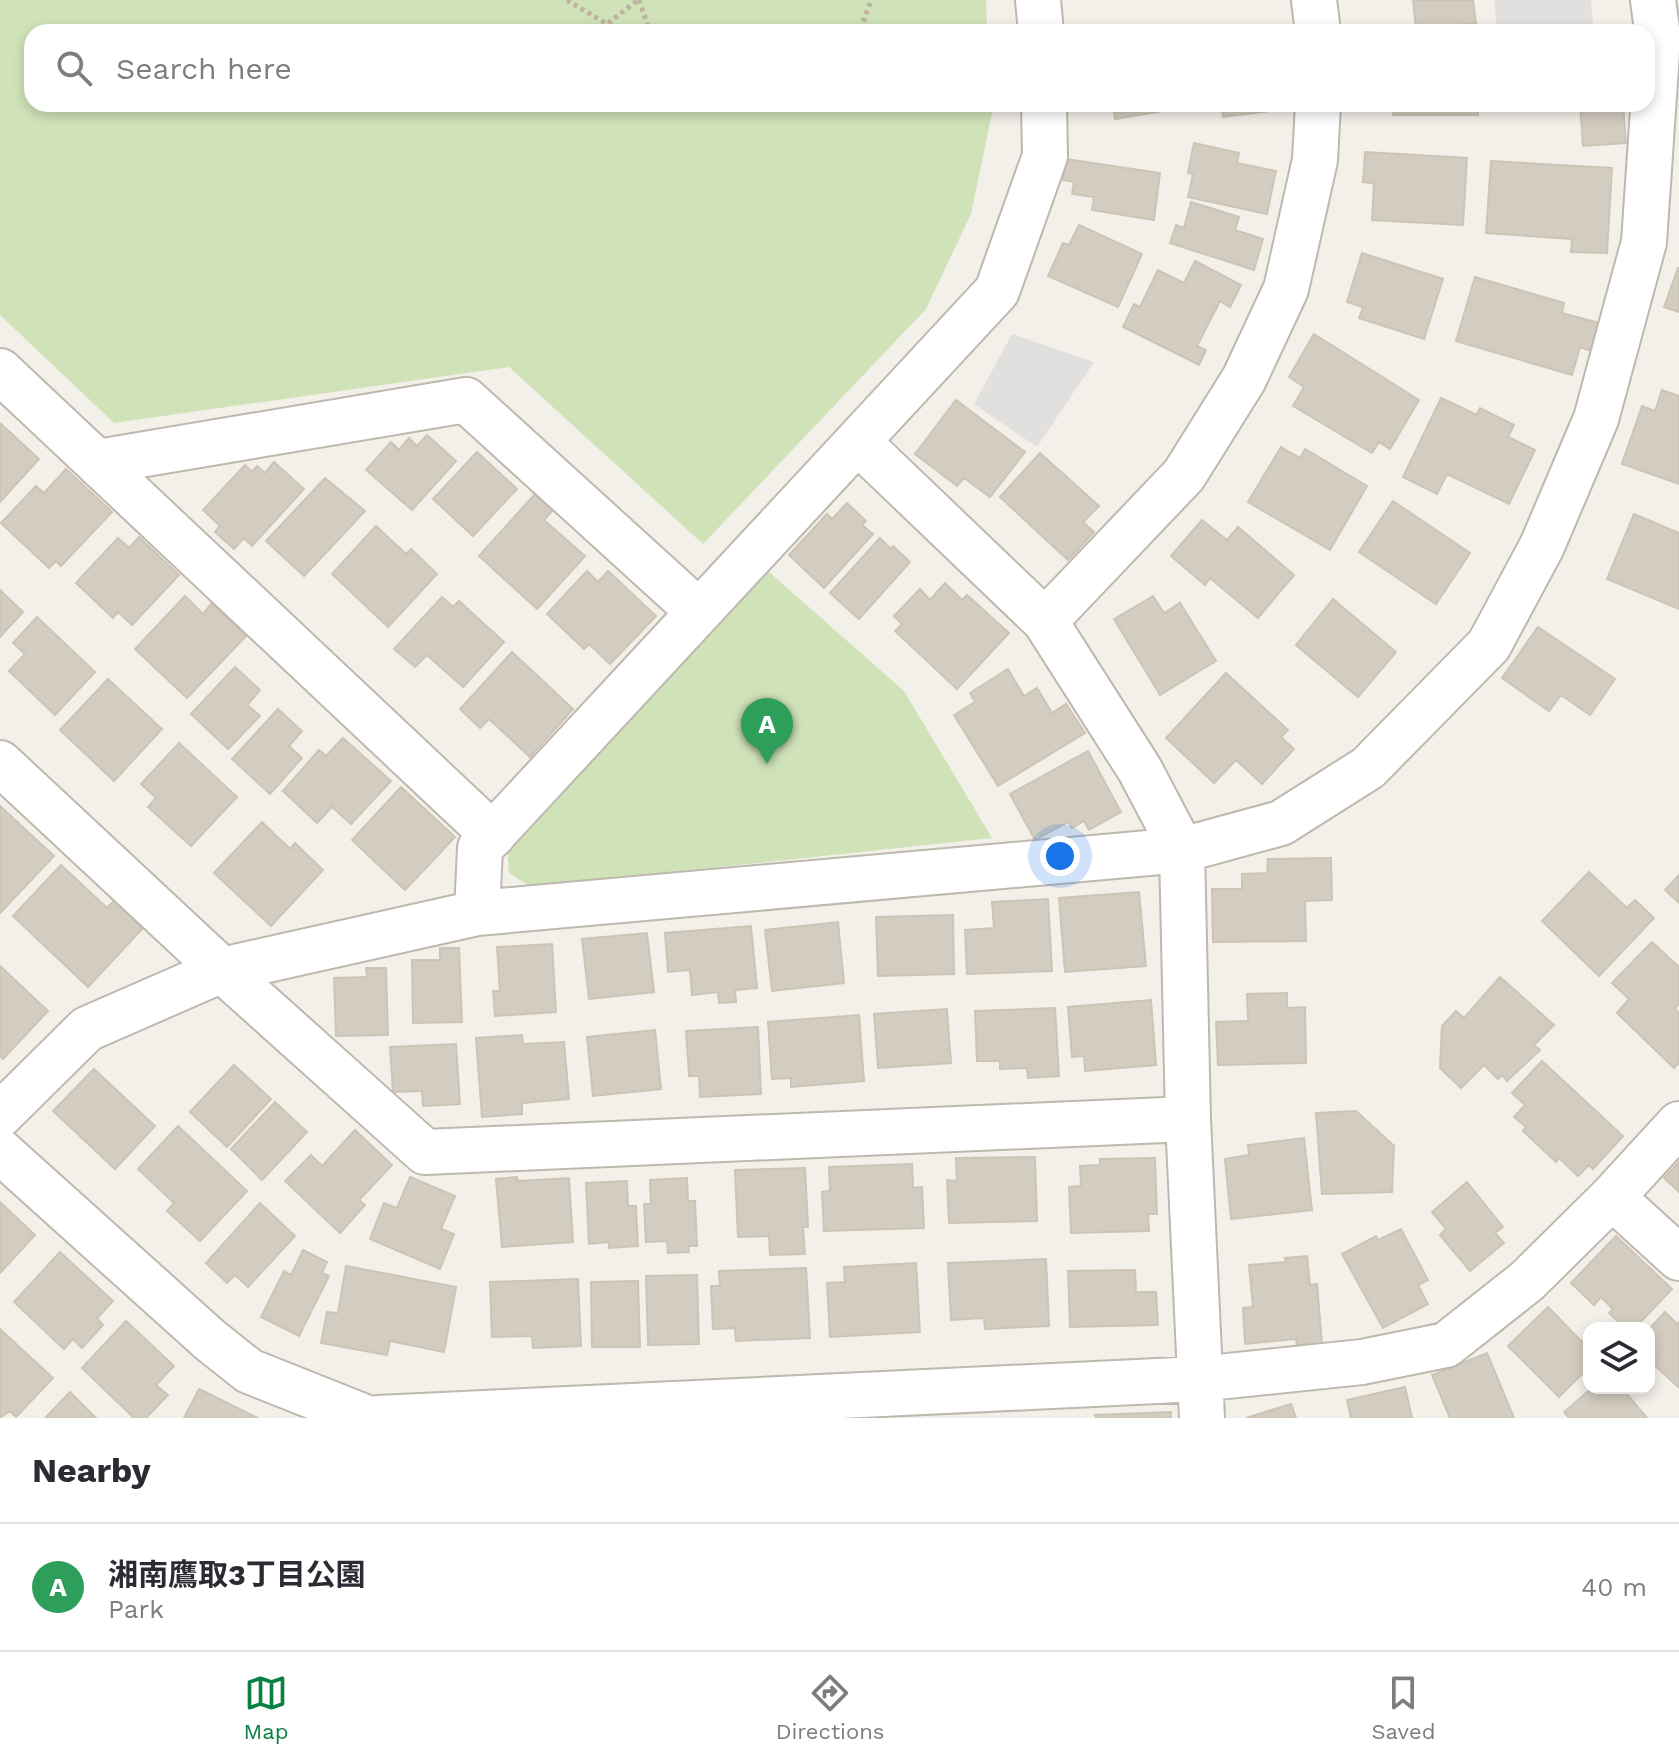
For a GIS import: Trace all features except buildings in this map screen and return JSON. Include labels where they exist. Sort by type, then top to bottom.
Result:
[{"type":"street","points":[[1038,0],[1040,24]]},
{"type":"street","points":[[1314,0],[1317,24]]},
{"type":"street","points":[[1653,0],[1658,37],[1655,81]]},
{"type":"street","points":[[477,913],[480,848],[997,291],[1045,156],[1044,112]]},
{"type":"street","points":[[1045,621],[1184,475],[1244,379],[1286,289],[1315,160],[1318,112]]},
{"type":"street","points":[[0,1115],[87,1029],[222,970],[477,913],[1182,850],[1281,823],[1368,768],[1489,645],[1542,546],[1596,419],[1644,242],[1653,112]]},
{"type":"street","points":[[0,371],[493,835]]},
{"type":"street","points":[[98,462],[466,400],[698,611]]},
{"type":"street","points":[[859,443],[1045,621],[1140,770],[1182,850],[1188,1119],[1200,1398]]},
{"type":"street","points":[[0,763],[222,970],[425,1152],[1188,1119]]},
{"type":"street","points":[[378,1418],[1200,1398],[1446,1345],[1527,1281],[1612,1197],[1679,1124]]},
{"type":"street","points":[[0,1151],[210,1340],[249,1371],[367,1418]]},
{"type":"street","points":[[1612,1197],[1679,1258]]},
{"type":"path","points":[[567,0],[607,24],[639,0],[647,24]]},
{"type":"path","points":[[862,24],[871,0]]},
{"type":"green space","points":[[0,0],[986,0],[987,24],[24,24],[24,112],[992,112],[971,214],[926,309],[703,544],[509,367],[114,423],[0,315]]},
{"type":"green space","points":[[769,572],[904,691],[992,838],[531,887],[509,873],[507,847]]},
{"type":"shaded area","points":[[1494,0],[1591,0],[1593,24],[1496,24]]},
{"type":"shaded area","points":[[1012,334],[1094,362],[1037,447],[974,404]]},
{"type":"place","name":"湘南鷹取3丁目公園","points":[[767,764]]}]
